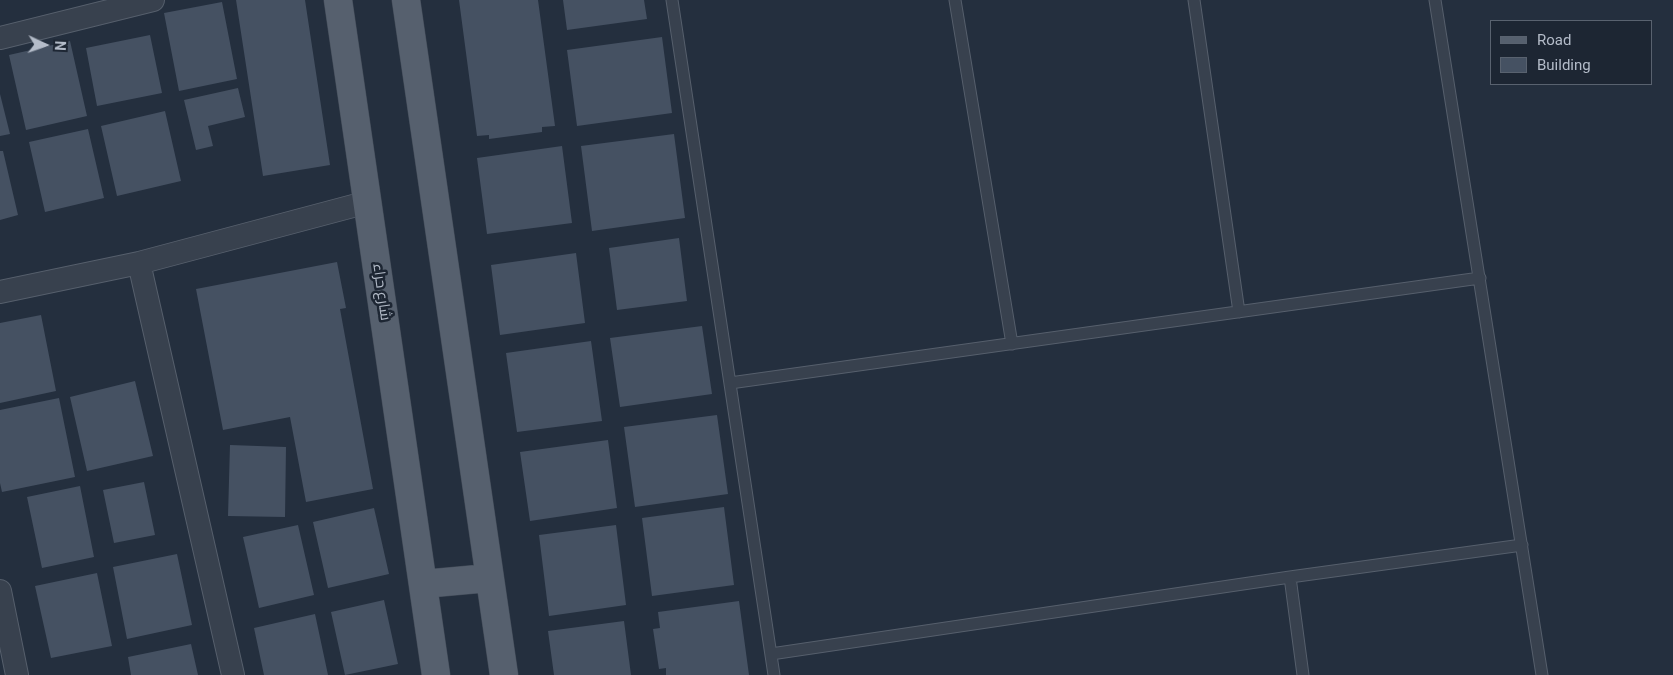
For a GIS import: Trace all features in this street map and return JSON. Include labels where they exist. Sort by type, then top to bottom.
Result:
[{"type":"main road","name":"شارع حراء","points":[[338,0],[436,675]]},
{"type":"main road","points":[[406,0],[504,675]]},
{"type":"main road","points":[[423,584],[489,578]]},
{"type":"street","points":[[0,38],[121,4],[153,0]]},
{"type":"street","points":[[0,292],[139,263],[368,202]]},
{"type":"street","points":[[139,263],[234,675]]},
{"type":"street","points":[[0,591],[17,675]]},
{"type":"lane","points":[[672,0],[774,675]]},
{"type":"lane","points":[[955,0],[1012,344]]},
{"type":"lane","points":[[1194,0],[1239,312]]},
{"type":"lane","points":[[1435,0],[1542,675]]},
{"type":"lane","points":[[730,384],[1480,278]]},
{"type":"lane","points":[[770,654],[1290,577],[1522,545]]},
{"type":"lane","points":[[1290,577],[1302,675]]},
{"type":"building","points":[[236,0],[305,0],[330,165],[263,176]]},
{"type":"building","points":[[459,0],[538,0],[555,126],[542,127],[542,132],[489,139],[489,135],[477,136]]},
{"type":"building","points":[[563,0],[644,0],[647,19],[567,30]]},
{"type":"building","points":[[222,2],[237,79],[179,91],[164,13]]},
{"type":"building","points":[[150,35],[162,93],[97,106],[86,48]]},
{"type":"building","points":[[662,37],[672,113],[577,126],[567,50]]},
{"type":"building","points":[[70,41],[87,116],[26,130],[9,55]]},
{"type":"building","points":[[238,88],[245,117],[208,126],[213,146],[196,150],[184,100]]},
{"type":"building","points":[[0,94],[10,134],[0,136]]},
{"type":"building","points":[[165,111],[181,181],[117,196],[101,126]]},
{"type":"building","points":[[88,129],[104,198],[45,212],[29,142]]},
{"type":"building","points":[[674,134],[685,218],[592,231],[581,146]]},
{"type":"building","points":[[562,146],[572,223],[487,234],[477,158]]},
{"type":"building","points":[[0,151],[3,151],[18,215],[0,220]]},
{"type":"building","points":[[679,238],[687,301],[617,310],[609,248]]},
{"type":"building","points":[[576,253],[585,323],[500,335],[491,265]]},
{"type":"building","points":[[337,262],[346,308],[340,309],[373,489],[306,502],[290,417],[223,430],[196,289]]},
{"type":"building","points":[[41,315],[56,391],[0,403],[0,323]]},
{"type":"building","points":[[702,326],[712,394],[620,407],[610,338]]},
{"type":"building","points":[[591,341],[602,421],[517,432],[506,353]]},
{"type":"building","points":[[135,381],[153,456],[87,471],[70,397]]},
{"type":"building","points":[[59,398],[75,477],[2,492],[0,483],[0,410]]},
{"type":"building","points":[[717,415],[728,494],[635,507],[624,427]]},
{"type":"building","points":[[608,440],[617,508],[530,521],[520,452]]},
{"type":"building","points":[[230,445],[286,447],[285,517],[228,516]]},
{"type":"building","points":[[144,482],[155,535],[114,543],[103,490]]},
{"type":"building","points":[[80,486],[94,557],[42,568],[27,497]]},
{"type":"building","points":[[724,507],[734,585],[652,596],[642,518]]},
{"type":"building","points":[[374,508],[389,574],[328,588],[313,522]]},
{"type":"building","points":[[298,525],[314,595],[259,608],[243,537]]},
{"type":"building","points":[[616,525],[626,605],[549,616],[539,535]]},
{"type":"building","points":[[177,554],[192,625],[127,639],[113,567]]},
{"type":"building","points":[[97,573],[112,646],[51,658],[35,586]]},
{"type":"building","points":[[384,600],[398,664],[345,675],[331,612]]},
{"type":"building","points":[[739,601],[749,675],[666,675],[666,668],[659,669],[653,629],[660,628],[658,612]]},
{"type":"building","points":[[315,614],[328,675],[264,675],[254,628]]},
{"type":"building","points":[[624,621],[631,675],[554,675],[548,631]]},
{"type":"building","points":[[191,644],[198,675],[131,675],[128,657]]}]
